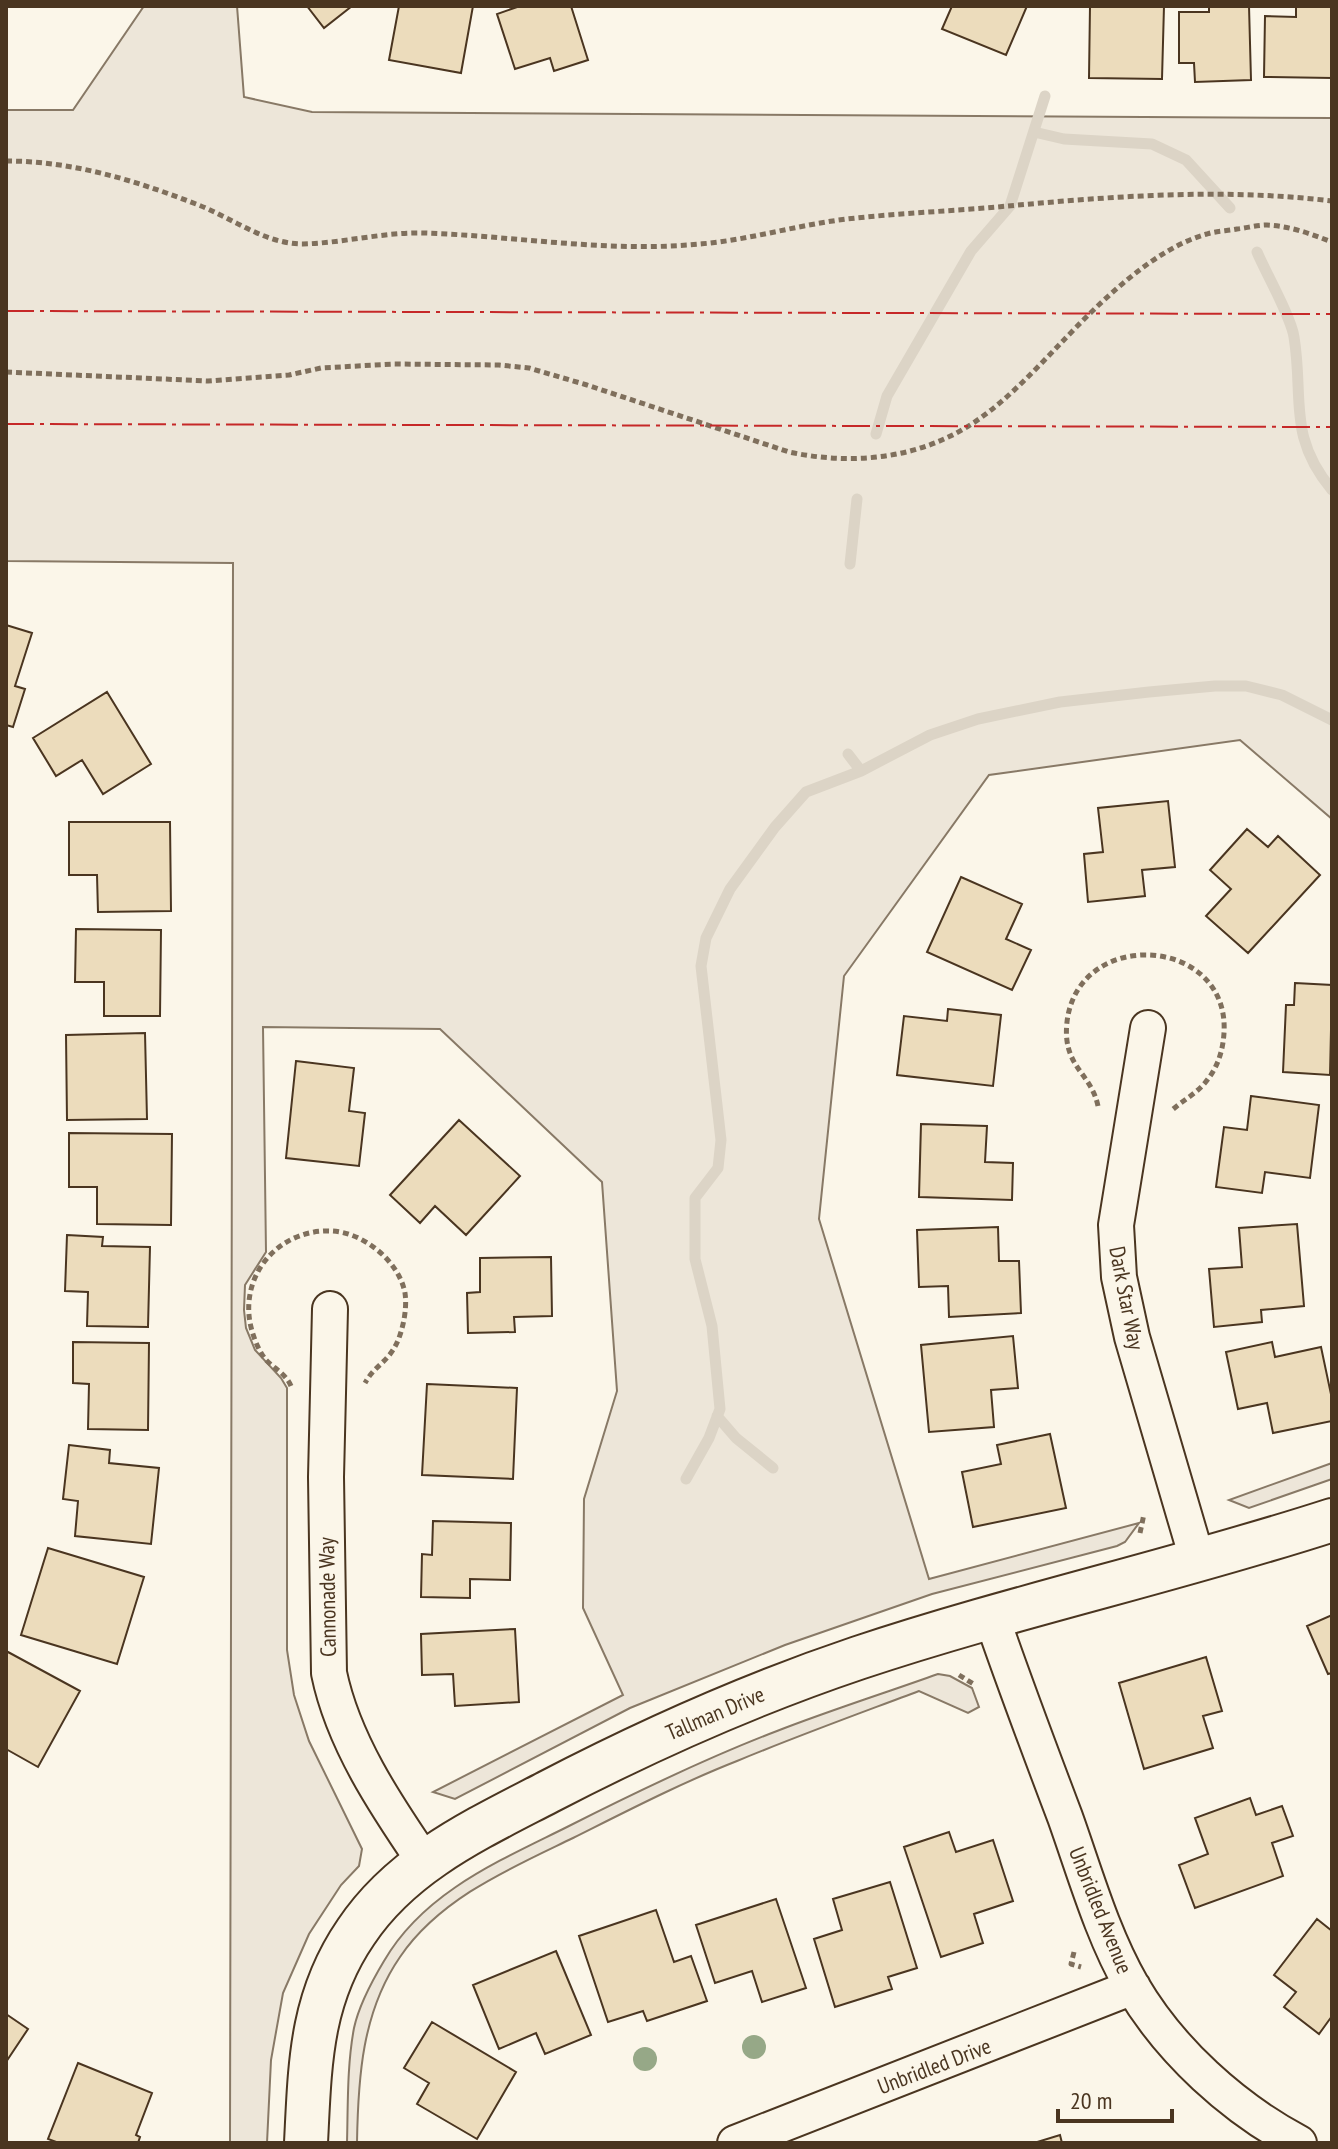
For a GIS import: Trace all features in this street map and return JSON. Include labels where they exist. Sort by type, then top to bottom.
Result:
[{"type":"street","name":"Dark Star Way","points":[[1148,1028],[1116,1225],[1115,1251],[1132,1337],[1198,1562]]},
{"type":"street","name":"Cannonade Way","points":[[330,1309],[326,1477],[329,1673],[344,1725],[389,1807],[424,1861]]},
{"type":"street","name":"Tallman Drive","points":[[306,2143],[312,2043],[322,1998],[331,1975],[369,1914],[424,1861],[453,1843],[550,1791],[727,1706],[857,1658],[1198,1562],[1332,1520]]},
{"type":"street","name":"Unbridled Avenue","points":[[992,1618],[1108,1934],[1133,1987],[1164,2031],[1205,2075],[1255,2116],[1299,2143]]},
{"type":"street","name":"Unbridled Drive","points":[[735,2143],[1133,1987]]},
{"type":"path","points":[[6,161],[50,163],[107,174],[200,205],[267,237],[302,244],[418,233],[572,245],[670,247],[706,244],[846,219],[1076,200],[1244,195],[1332,201]]},
{"type":"path","points":[[6,372],[208,381],[289,375],[321,368],[394,364],[529,368],[789,452],[816,458],[851,459],[915,449],[946,439],[1007,398],[1142,268],[1176,247],[1206,234],[1266,225],[1297,229],[1332,242]]},
{"type":"shaded area","points":[[144,6],[237,6],[244,97],[312,112],[1332,118],[1332,819],[1240,740],[989,775],[844,976],[819,1219],[929,1579],[1139,1523],[1125,1542],[932,1594],[785,1645],[630,1708],[455,1799],[433,1792],[623,1695],[583,1608],[584,1499],[617,1391],[602,1182],[440,1029],[263,1027],[266,1252],[245,1285],[246,1328],[255,1350],[287,1388],[287,1650],[294,1695],[309,1741],[362,1849],[359,1866],[341,1885],[309,1934],[283,1993],[271,2060],[267,2143],[230,2143],[233,563],[6,561],[6,110],[73,110]]},
{"type":"shaded area","points":[[1332,1463],[1332,1479],[1249,1508],[1229,1500]]},
{"type":"shaded area","points":[[938,1674],[950,1676],[972,1688],[979,1707],[968,1713],[919,1691],[695,1779],[525,1861],[456,1901],[416,1936],[387,1978],[377,2000],[361,2070],[357,2143],[347,2143],[350,2056],[359,2011],[384,1961],[401,1937],[442,1897],[515,1853],[698,1764],[797,1723]]},
{"type":"building","points":[[307,6],[352,6],[324,28]]},
{"type":"building","points":[[399,6],[473,6],[461,73],[389,60]]},
{"type":"building","points":[[520,6],[571,6],[588,60],[554,71],[550,58],[515,69],[497,14]]},
{"type":"building","points":[[952,6],[1027,6],[1006,55],[942,29]]},
{"type":"building","points":[[1090,6],[1164,6],[1162,79],[1089,78]]},
{"type":"building","points":[[1209,6],[1249,6],[1251,80],[1195,82],[1194,63],[1179,63],[1179,12],[1209,12]]},
{"type":"building","points":[[1296,6],[1332,6],[1332,78],[1264,77],[1265,16],[1296,17]]},
{"type":"building","points":[[6,625],[32,633],[15,686],[25,689],[13,727],[6,725]]},
{"type":"building","points":[[107,692],[151,764],[103,794],[82,760],[56,776],[33,738]]},
{"type":"building","points":[[1168,801],[1175,867],[1142,870],[1145,896],[1088,902],[1084,854],[1103,852],[1098,808]]},
{"type":"building","points":[[69,822],[170,822],[171,911],[98,912],[97,875],[69,875]]},
{"type":"building","points":[[1247,829],[1268,847],[1278,836],[1320,875],[1248,953],[1206,916],[1231,889],[1210,870]]},
{"type":"building","points":[[961,877],[1022,904],[1006,939],[1031,950],[1012,990],[927,952]]},
{"type":"building","points":[[76,929],[161,930],[160,1016],[104,1016],[104,982],[75,982]]},
{"type":"building","points":[[1295,983],[1332,985],[1330,1075],[1283,1072],[1286,1005],[1294,1005]]},
{"type":"building","points":[[948,1009],[1001,1015],[993,1086],[897,1075],[904,1016],[947,1021]]},
{"type":"building","points":[[145,1033],[147,1119],[67,1120],[66,1035]]},
{"type":"building","points":[[296,1061],[354,1068],[349,1111],[365,1113],[359,1166],[286,1158]]},
{"type":"building","points":[[1251,1096],[1319,1105],[1310,1178],[1265,1172],[1262,1193],[1216,1187],[1224,1127],[1247,1130]]},
{"type":"building","points":[[459,1120],[520,1176],[466,1235],[435,1206],[420,1223],[390,1195]]},
{"type":"building","points":[[921,1124],[987,1126],[985,1162],[1013,1163],[1012,1200],[919,1197]]},
{"type":"building","points":[[69,1133],[172,1134],[171,1225],[97,1224],[97,1187],[69,1187]]},
{"type":"building","points":[[1297,1224],[1304,1306],[1261,1310],[1262,1322],[1214,1327],[1209,1269],[1242,1267],[1239,1228]]},
{"type":"building","points":[[998,1227],[999,1261],[1019,1261],[1021,1313],[949,1317],[948,1286],[919,1287],[917,1230]]},
{"type":"building","points":[[67,1235],[103,1237],[102,1246],[150,1247],[148,1327],[87,1326],[88,1292],[65,1291]]},
{"type":"building","points":[[551,1257],[552,1316],[514,1317],[515,1332],[468,1333],[467,1293],[480,1292],[480,1258]]},
{"type":"building","points":[[1013,1336],[1018,1388],[991,1390],[994,1427],[929,1432],[921,1345]]},
{"type":"building","points":[[73,1342],[149,1343],[148,1430],[88,1429],[89,1384],[73,1383]]},
{"type":"building","points":[[1272,1342],[1275,1357],[1321,1347],[1332,1399],[1332,1421],[1273,1433],[1267,1403],[1238,1409],[1226,1352]]},
{"type":"building","points":[[427,1384],[517,1388],[513,1479],[422,1475]]},
{"type":"building","points":[[1050,1434],[1066,1508],[973,1527],[962,1472],[1001,1464],[997,1445]]},
{"type":"building","points":[[69,1445],[110,1450],[109,1463],[159,1468],[151,1544],[75,1536],[78,1501],[63,1499]]},
{"type":"building","points":[[433,1521],[511,1523],[510,1580],[470,1579],[470,1598],[421,1597],[422,1554],[432,1555]]},
{"type":"building","points":[[48,1548],[144,1577],[117,1664],[21,1635]]},
{"type":"building","points":[[1332,1615],[1332,1673],[1328,1674],[1307,1626]]},
{"type":"building","points":[[515,1629],[519,1702],[455,1706],[453,1674],[422,1675],[421,1634]]},
{"type":"building","points":[[8,1652],[80,1691],[38,1767],[6,1749]]},
{"type":"building","points":[[1206,1657],[1222,1711],[1203,1716],[1213,1748],[1144,1769],[1119,1683]]},
{"type":"building","points":[[1250,1798],[1256,1815],[1282,1806],[1293,1836],[1272,1843],[1283,1876],[1195,1908],[1179,1865],[1208,1854],[1195,1818]]},
{"type":"building","points":[[949,1832],[956,1852],[993,1840],[1013,1901],[974,1914],[983,1943],[941,1957],[904,1847]]},
{"type":"building","points":[[890,1882],[917,1968],[888,1977],[892,1989],[835,2007],[814,1939],[842,1930],[833,1899]]},
{"type":"building","points":[[776,1899],[806,1988],[762,2002],[752,1971],[715,1983],[696,1925]]},
{"type":"building","points":[[656,1910],[674,1962],[691,1956],[707,2001],[647,2021],[643,2011],[608,2022],[579,1936]]},
{"type":"building","points":[[1317,1919],[1332,1931],[1332,2016],[1319,2034],[1284,2007],[1296,1992],[1274,1975]]},
{"type":"building","points":[[556,1951],[591,2035],[545,2054],[536,2033],[499,2049],[473,1985]]},
{"type":"building","points":[[6,2014],[28,2029],[6,2062]]},
{"type":"building","points":[[432,2022],[516,2072],[477,2139],[417,2104],[429,2083],[404,2068]]},
{"type":"building","points":[[78,2063],[152,2093],[136,2135],[140,2137],[138,2143],[59,2143],[48,2139]]},
{"type":"building","points":[[1060,2135],[1062,2143],[1034,2143]]},
{"type":"waterway","points":[[876,434],[887,396],[971,251],[1010,206],[1045,96]]},
{"type":"waterway","points":[[1034,132],[1064,139],[1152,144],[1186,160],[1230,208]]},
{"type":"waterway","points":[[1257,252],[1292,328],[1300,416],[1308,452],[1332,490]]},
{"type":"waterway","points":[[850,564],[857,499]]},
{"type":"waterway","points":[[848,754],[861,771],[930,735],[978,719],[1060,702],[1215,686],[1246,686],[1282,695],[1332,720]]},
{"type":"waterway","points":[[686,1479],[709,1438],[720,1409],[712,1326],[695,1259],[695,1198],[718,1168],[721,1140],[701,966],[706,938],[730,889],[775,827],[806,792],[861,771]]},
{"type":"waterway","points":[[717,1416],[736,1438],[773,1468]]},
{"type":"power","points":[[6,311],[1332,314]]},
{"type":"power","points":[[6,424],[1332,427]]}]
